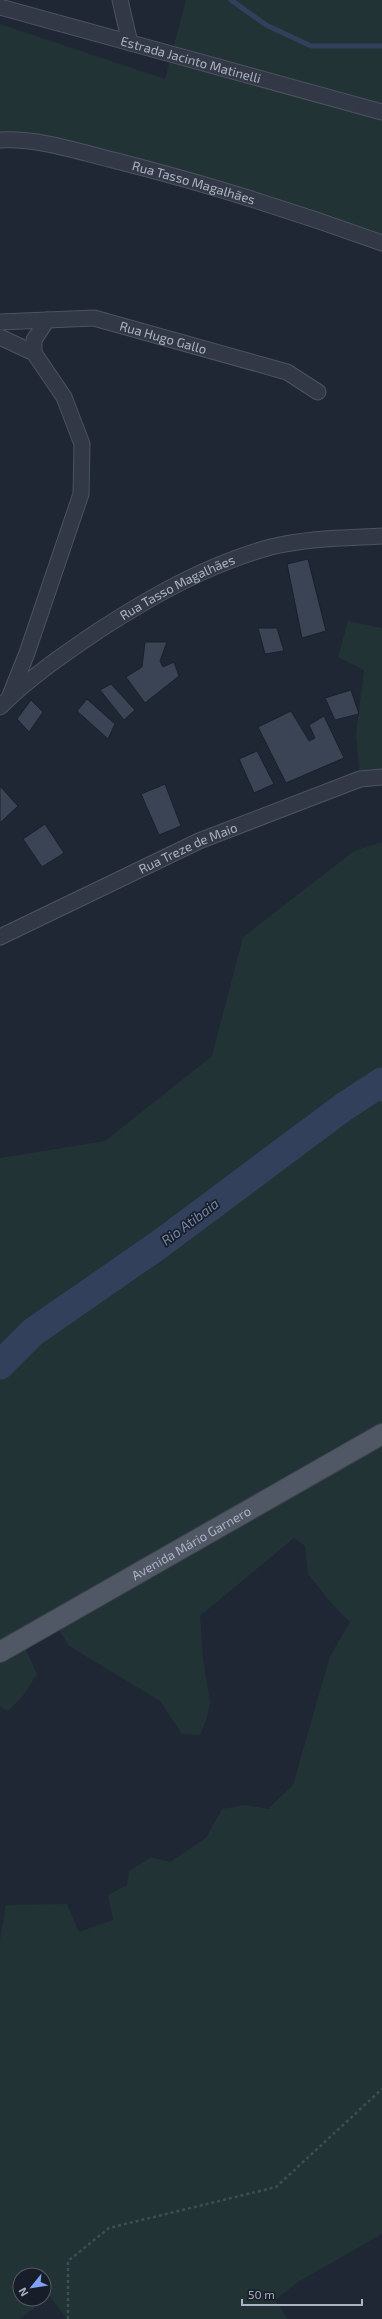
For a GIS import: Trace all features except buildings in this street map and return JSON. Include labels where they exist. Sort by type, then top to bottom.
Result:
[{"type":"main road","name":"Avenida Mário Garnero","points":[[0,1652],[382,1434]]},
{"type":"street","points":[[120,0],[130,43]]},
{"type":"street","name":"Estrada Jacinto Matinelli","points":[[0,7],[382,112]]},
{"type":"street","name":"Rua Tasso Magalhães","points":[[0,140],[57,146],[142,167],[254,200],[382,243]]},
{"type":"street","name":"Rua Hugo Gallo","points":[[0,322],[94,318],[287,372],[318,392]]},
{"type":"street","points":[[34,353],[34,340],[47,320]]},
{"type":"street","points":[[0,338],[34,353],[64,397],[82,444],[81,494],[27,653],[4,703]]},
{"type":"street","name":"Rua Tasso Magalhães","points":[[4,703],[66,653],[141,603],[210,567],[271,547],[313,539],[382,536]]},
{"type":"street","name":"Rua Treze de Maio","points":[[0,937],[199,841],[360,779],[382,777]]},
{"type":"path","points":[[68,2319],[68,2261],[109,2228],[276,2187],[382,2088]]},
{"type":"shaded area","points":[[186,0],[382,0],[382,244],[308,218],[0,141],[0,24],[165,79]]},
{"type":"shaded area","points":[[348,621],[382,628],[382,775],[360,779],[356,734],[364,670],[338,657]]},
{"type":"shaded area","points":[[382,842],[382,2234],[298,2282],[275,2300],[288,2319],[67,2319],[52,2299],[52,2267],[12,2267],[12,2307],[36,2307],[20,2319],[0,2319],[0,1939],[6,1905],[67,1904],[79,1932],[113,1920],[108,1895],[127,1885],[129,1871],[151,1857],[170,1862],[206,1838],[222,1809],[245,1805],[268,1809],[293,1785],[330,1656],[350,1622],[332,1604],[308,1574],[305,1546],[294,1538],[200,1616],[203,1659],[210,1702],[207,1718],[200,1735],[182,1734],[160,1701],[69,1646],[58,1628],[25,1648],[37,1674],[23,1696],[8,1711],[0,1707],[0,1158],[105,1141],[212,1056],[243,937],[354,851]]},
{"type":"waterway","points":[[231,0],[266,25],[311,46],[382,46]]},
{"type":"waterway","name":"Rio Atibaia","points":[[0,1365],[33,1332],[160,1244],[345,1106],[382,1082]]},
{"type":"waterway","points":[[366,1093],[382,1099]]}]
